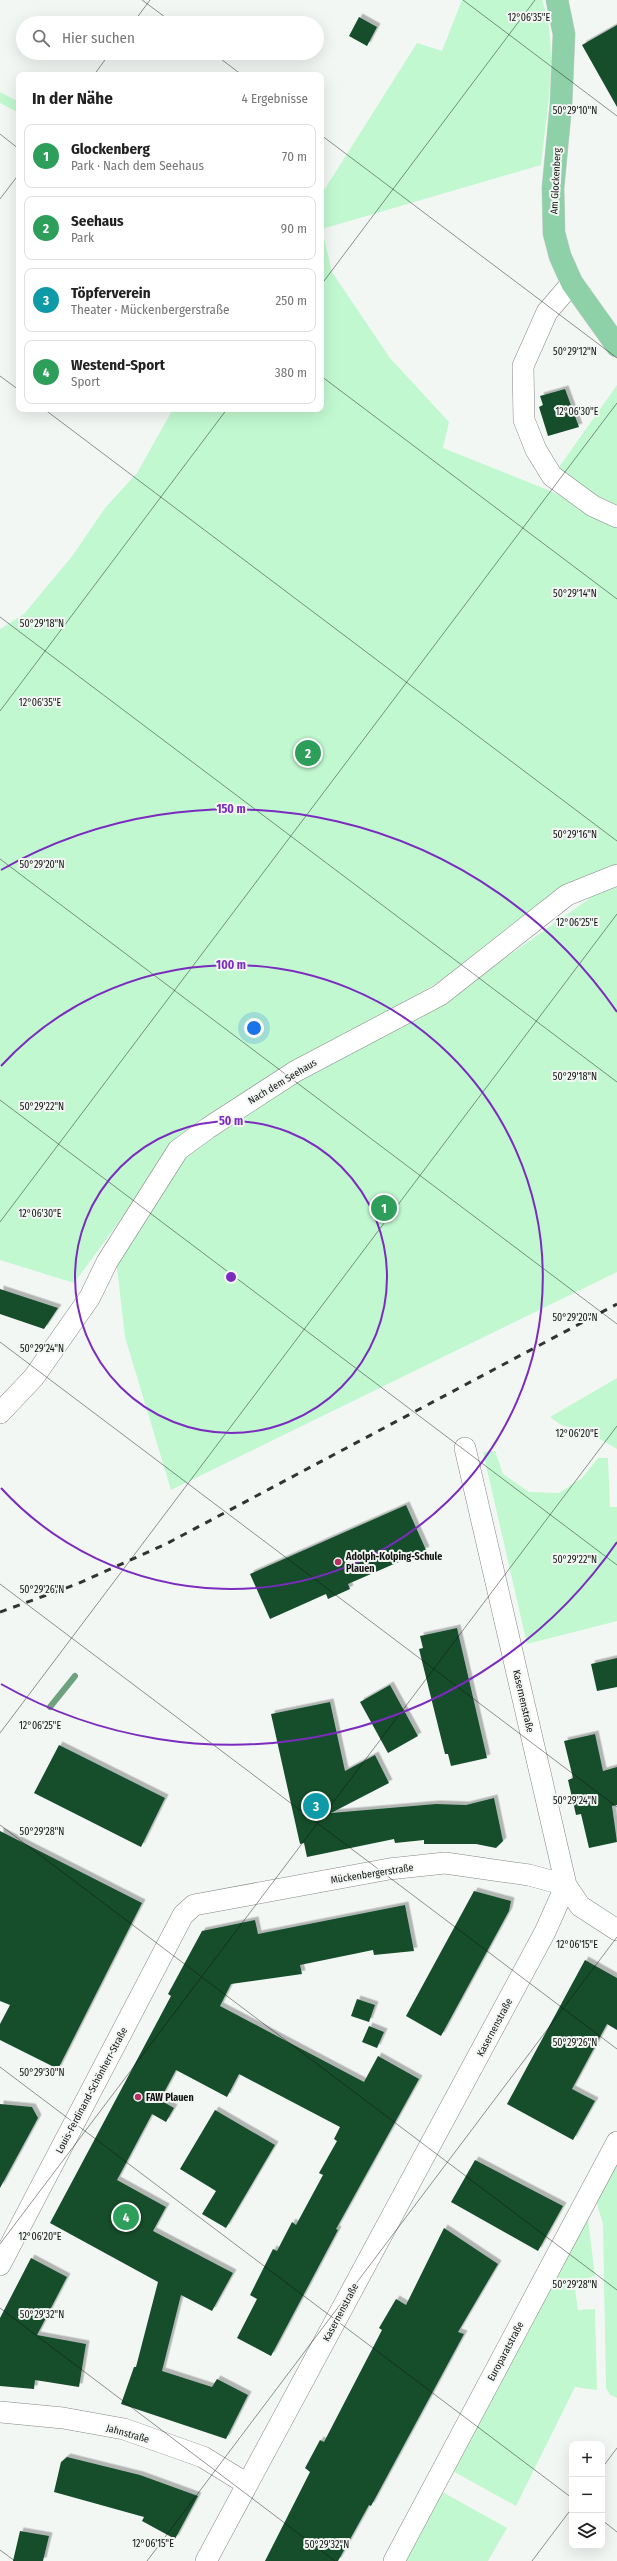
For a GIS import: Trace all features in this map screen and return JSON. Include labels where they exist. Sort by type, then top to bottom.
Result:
[{"type":"main road","name":"Am Glockenberg","points":[[556,0],[564,34],[561,104],[553,188],[554,233],[560,256],[572,283],[617,346]]},
{"type":"street","points":[[572,283],[547,312],[523,366],[524,420],[536,450],[552,476],[593,506],[617,516]]},
{"type":"street","name":"Nach dem Seehaus","points":[[0,1413],[34,1377],[90,1297],[107,1262],[178,1150],[208,1128],[296,1071],[440,995],[567,895],[617,875]]},
{"type":"street","name":"Kasernenstraße","points":[[206,2561],[538,1946],[566,1885],[465,1448]]},
{"type":"street","name":"Mückenbergerstraße","points":[[183,1914],[194,1905],[389,1868],[445,1863],[529,1875],[566,1885]]},
{"type":"street","points":[[566,1885],[580,1906],[617,1930]]},
{"type":"street","name":"Louis-Ferdinand-Schönherr-Straße","points":[[0,2265],[183,1914]]},
{"type":"street","name":"Europaratstraße","points":[[394,2561],[617,2142]]},
{"type":"street","name":"Jahnstraße","points":[[0,2412],[63,2418],[124,2429],[203,2457],[248,2484]]},
{"type":"green space","points":[[462,0],[542,0],[550,39],[551,60],[541,165],[324,228],[324,190],[417,43],[442,51]]},
{"type":"green space","points":[[0,92],[16,100],[16,111],[0,103]]},
{"type":"green space","points":[[324,238],[332,272],[390,358],[449,422],[443,448],[553,492],[617,526],[617,866],[591,878],[437,983],[186,1131],[74,1283],[0,1260],[0,629],[24,614],[73,555],[105,508],[137,473],[171,412],[324,412]]},
{"type":"green space","points":[[617,385],[617,508],[586,495],[557,470]]},
{"type":"green space","points":[[617,884],[617,1272],[171,1490],[125,1337],[116,1259],[184,1156],[292,1080],[464,987],[600,891]]},
{"type":"green space","points":[[617,1378],[617,1449],[588,1432],[561,1425],[550,1417]]},
{"type":"green space","points":[[495,1451],[503,1474],[529,1492],[559,1493],[582,1478],[598,1458],[608,1458],[610,1507],[617,1507],[617,1621],[527,1644],[483,1452]]},
{"type":"green space","points":[[617,2156],[617,2398],[610,2395],[606,2388],[603,2224],[595,2198]]},
{"type":"green space","points":[[587,2211],[595,2276],[574,2282],[578,2310],[595,2309],[597,2390],[575,2387],[516,2506],[449,2469]]},
{"type":"green space","points":[[437,2489],[507,2528],[488,2561],[398,2561]]},
{"type":"building","points":[[359,17],[377,27],[367,46],[349,36]]},
{"type":"building","points":[[617,25],[617,107],[582,45]]},
{"type":"building","points":[[565,389],[579,427],[548,436],[539,407],[543,405],[540,396]]},
{"type":"building","points":[[0,1289],[58,1308],[44,1329],[0,1314]]},
{"type":"building","name":"Adolph-Kolping-Schule Plauen","points":[[406,1505],[426,1550],[348,1584],[350,1589],[328,1599],[326,1594],[270,1619],[250,1574]]},
{"type":"building","points":[[457,1628],[487,1758],[451,1766],[448,1754],[445,1754],[419,1649],[423,1648],[420,1636]]},
{"type":"building","points":[[617,1658],[617,1687],[597,1691],[591,1664]]},
{"type":"building","points":[[390,1685],[418,1736],[388,1753],[360,1702]]},
{"type":"building","points":[[330,1702],[345,1771],[375,1755],[389,1783],[331,1813],[436,1804],[466,1805],[494,1798],[503,1841],[496,1848],[476,1844],[424,1844],[424,1840],[395,1843],[394,1839],[307,1857],[304,1843],[300,1844],[271,1714]]},
{"type":"building","points":[[595,1734],[603,1771],[617,1767],[617,1805],[612,1806],[617,1842],[589,1848],[581,1814],[576,1815],[568,1780],[573,1778],[564,1741]]},
{"type":"building","points":[[59,1745],[165,1798],[141,1847],[34,1793]]},
{"type":"building","points":[[0,1831],[142,1903],[58,2069],[0,2040],[0,2024],[10,2005],[0,2001]]},
{"type":"building","points":[[474,1891],[511,1901],[509,1911],[441,2036],[406,2016]]},
{"type":"building","points":[[405,1905],[414,1951],[374,1955],[373,1950],[300,1965],[302,1974],[231,1984],[220,2006],[364,2082],[378,2056],[419,2079],[336,2229],[338,2230],[271,2356],[237,2338],[257,2299],[250,2295],[273,2249],[277,2251],[292,2222],[296,2225],[323,2175],[319,2173],[337,2141],[334,2139],[340,2127],[239,2074],[227,2097],[176,2070],[160,2100],[174,2108],[166,2122],[152,2114],[117,2180],[166,2207],[153,2231],[233,2273],[212,2311],[181,2295],[162,2371],[212,2387],[217,2379],[248,2395],[226,2439],[121,2404],[134,2367],[136,2367],[158,2282],[50,2223],[171,1996],[168,1994],[202,1931],[255,1920],[258,1934]]},
{"type":"building","points":[[585,1960],[617,1978],[617,2030],[607,2024],[572,2089],[595,2101],[573,2140],[507,2104]]},
{"type":"building","points":[[357,1999],[375,2005],[369,2022],[351,2016]]},
{"type":"building","points":[[369,2026],[384,2032],[377,2048],[362,2042]]},
{"type":"building","points":[[0,2104],[32,2107],[38,2118],[0,2188]]},
{"type":"building","points":[[215,2110],[275,2145],[226,2228],[202,2214],[216,2191],[180,2169]]},
{"type":"building","points":[[475,2160],[563,2206],[538,2251],[451,2202]]},
{"type":"building","points":[[444,2228],[498,2264],[458,2332],[464,2334],[371,2506],[369,2505],[338,2561],[265,2561],[310,2472],[305,2468],[320,2440],[324,2442],[382,2330],[379,2328],[396,2299],[406,2305]]},
{"type":"building","points":[[31,2258],[67,2277],[37,2335],[86,2344],[79,2387],[35,2380],[34,2389],[0,2386],[0,2318]]},
{"type":"building","points":[[67,2457],[140,2475],[198,2496],[175,2539],[142,2521],[144,2517],[54,2492],[61,2462]]},
{"type":"building","points":[[20,2531],[49,2536],[43,2561],[13,2561]]},
{"type":"waterway","points":[[50,1707],[75,1676]]},
{"type":"railway","points":[[0,1612],[77,1584],[166,1544],[617,1304]]},
{"type":"place","name":"Seehaus","points":[[308,753]]},
{"type":"place","name":"Glockenberg","points":[[384,1208]]},
{"type":"place","name":"Adolph-Kolping-Schule Plauen","points":[[338,1562]]},
{"type":"place","name":"Töpferverein","points":[[316,1806]]},
{"type":"place","name":"FAW Plauen","points":[[138,2097]]},
{"type":"place","name":"Westend-Sport","points":[[126,2217]]}]
